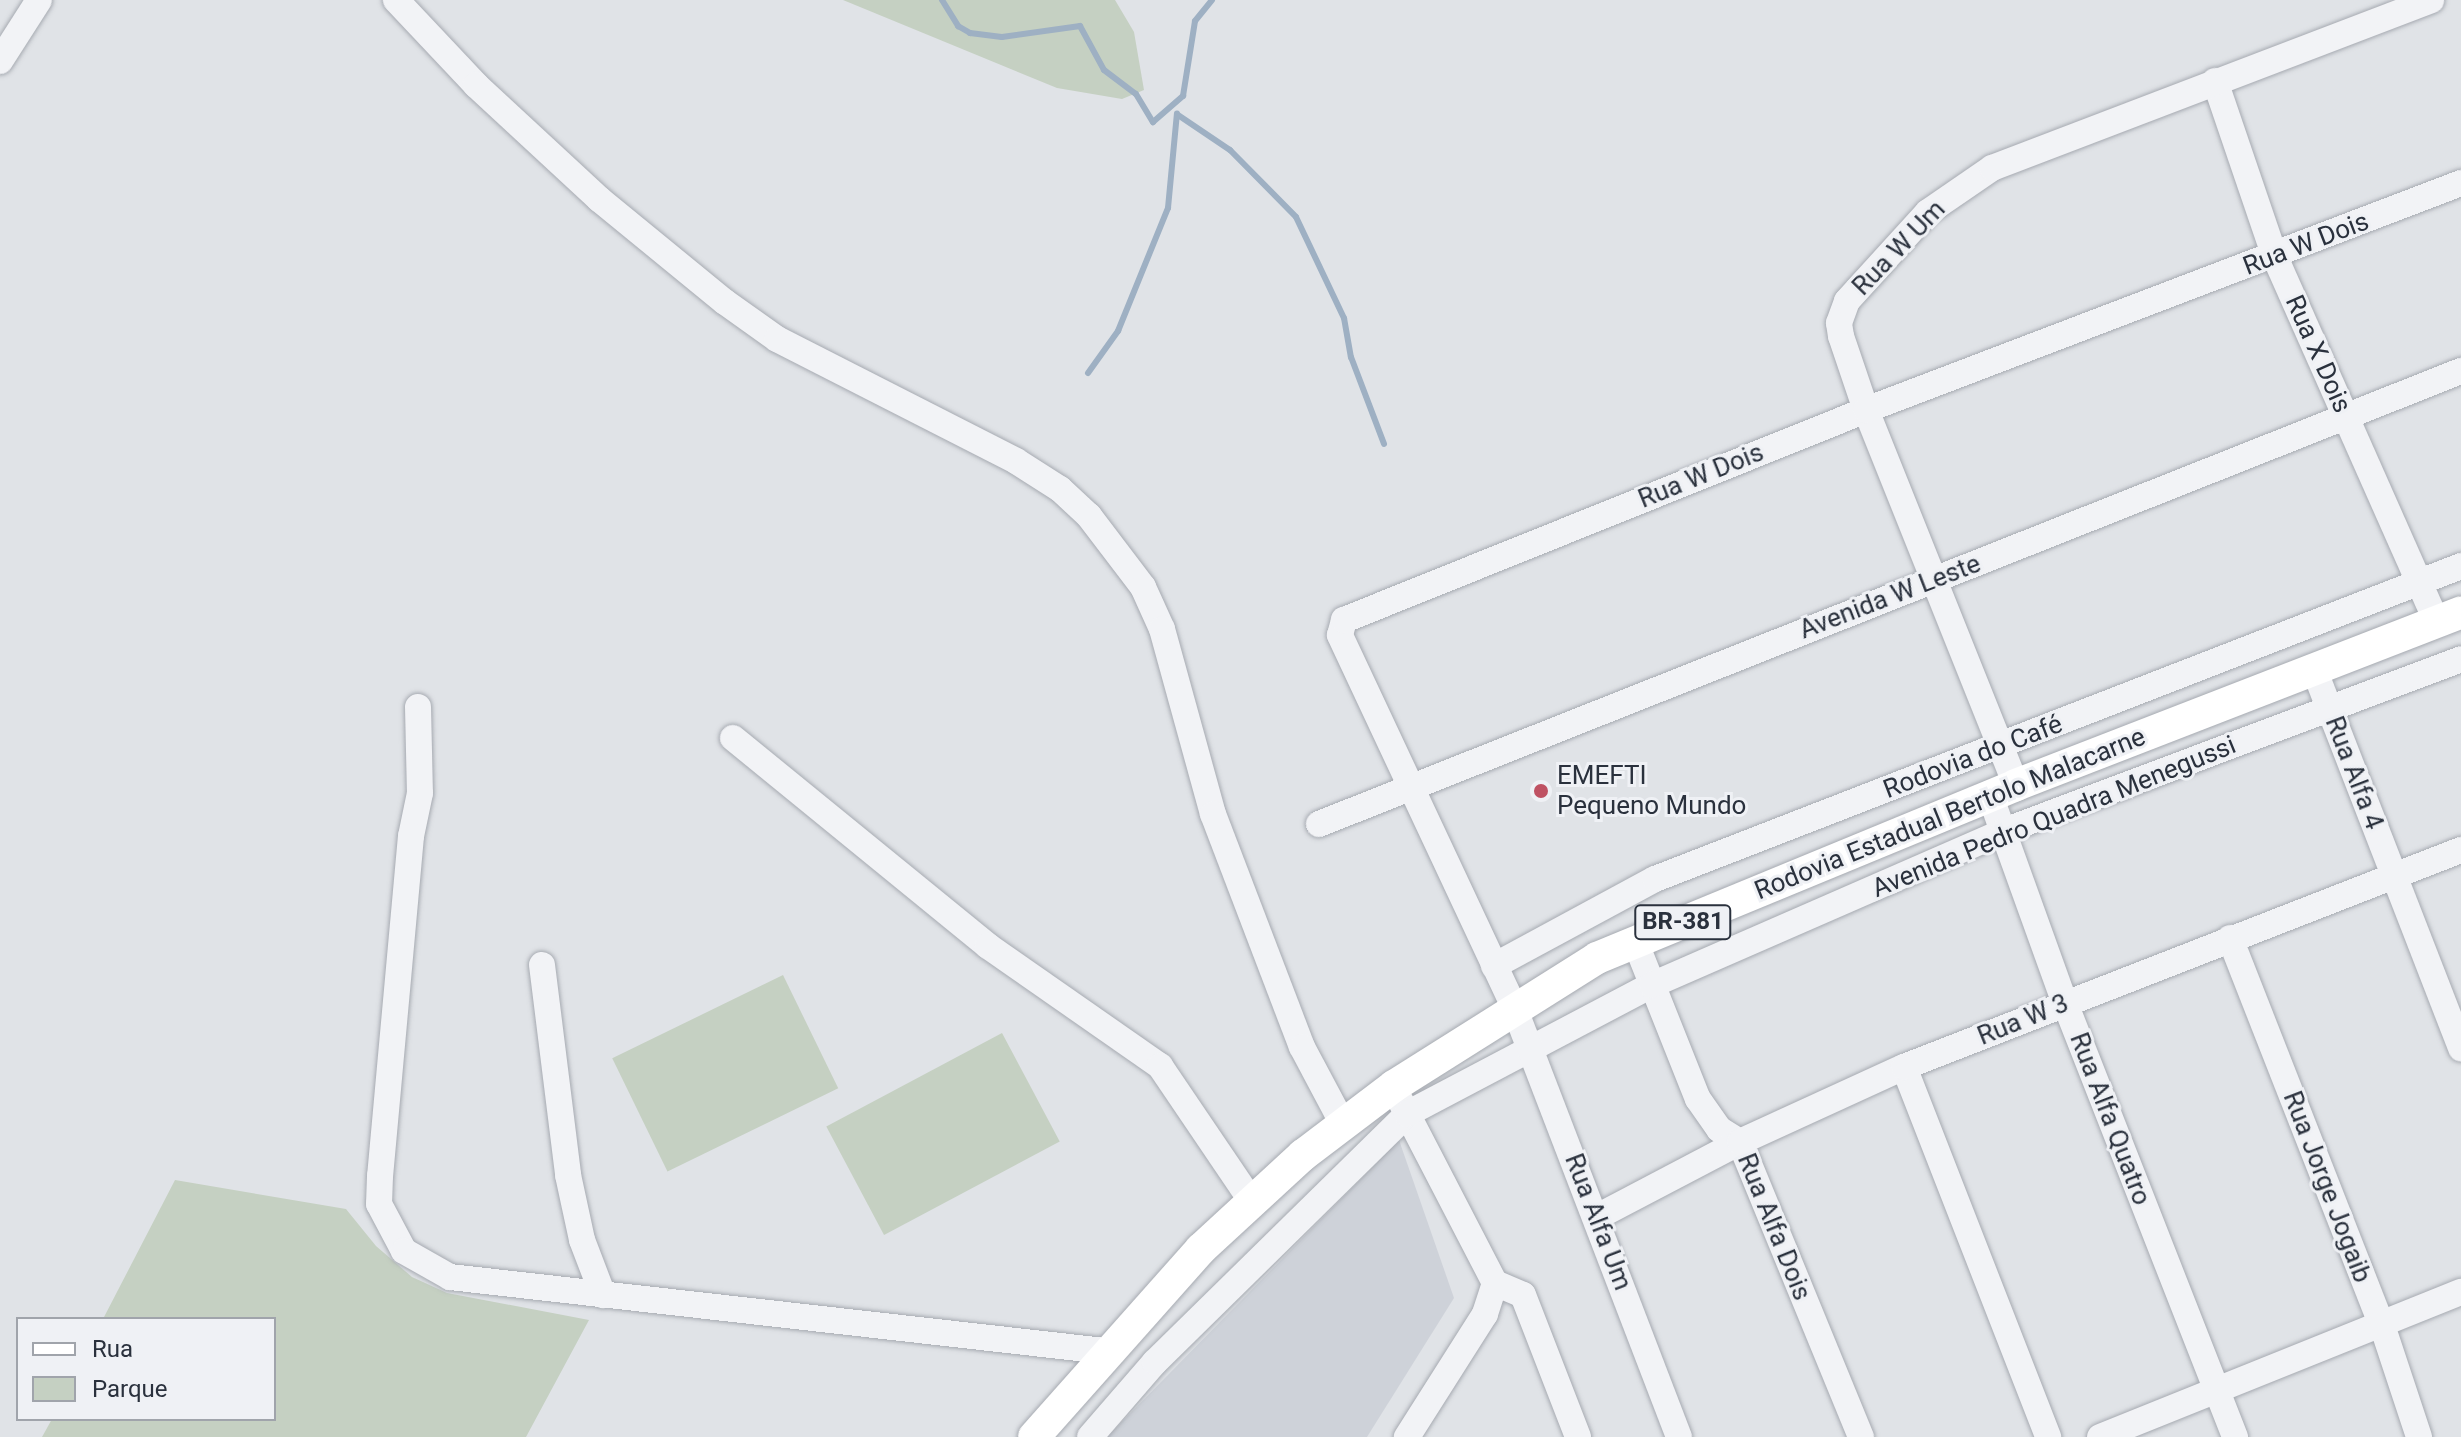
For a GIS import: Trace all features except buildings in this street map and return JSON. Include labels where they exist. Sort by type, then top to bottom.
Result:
[{"type":"main road","name":"Rodovia Estadual Bertolo Malacarne","points":[[1034,1437],[1105,1351],[1252,1202],[1343,1124],[1400,1100],[1515,1009],[1597,958],[2004,792],[2449,617]]},
{"type":"street","points":[[0,61],[39,0]]},
{"type":"street","points":[[396,0],[476,85],[577,179],[725,302],[777,339],[1016,461],[1060,489],[1089,516],[1143,587],[1162,629],[1213,814],[1302,1047],[1343,1124]]},
{"type":"street","name":"Rua W Um","points":[[2004,792],[2001,747],[1866,410],[1841,336],[1842,312],[1928,212],[1992,168],[2431,0]]},
{"type":"street","name":"Rua X Dois","points":[[2215,81],[2275,257],[2419,582],[2449,617]]},
{"type":"street","name":"Rua W Dois","points":[[1515,1009],[1340,635],[1344,620],[1866,410],[2275,257],[2461,183]]},
{"type":"street","name":"Avenida W Leste","points":[[1319,824],[1411,783],[1934,581],[2461,371]]},
{"type":"street","name":"Rodovia do Café","points":[[1494,966],[1655,879],[2461,566]]},
{"type":"street","name":"Avenida Pedro Quadra Menegussi","points":[[1090,1437],[1155,1362],[1400,1100],[1530,1050],[1652,985],[2004,831],[2461,659]]},
{"type":"street","name":"Rua Alfa 4","points":[[2314,669],[2461,1048]]},
{"type":"street","points":[[418,707],[420,793],[411,836],[379,1204],[404,1251],[450,1277],[1105,1351]]},
{"type":"street","points":[[733,738],[988,946],[1160,1066],[1252,1202]]},
{"type":"street","name":"Rua Alfa Quatro","points":[[2004,792],[2004,831],[2065,1003],[2235,1437]]},
{"type":"street","name":"Rua W 3","points":[[1597,1217],[1740,1142],[1904,1067],[2461,850]]},
{"type":"street","name":"Rua Jorge Jogaib","points":[[2230,938],[2382,1325],[2419,1437]]},
{"type":"street","name":"Rua Alfa Dois","points":[[1635,941],[1707,1116],[1740,1142],[1861,1437]]},
{"type":"street","points":[[542,965],[568,1175],[582,1240],[603,1295]]},
{"type":"street","name":"Rua Alfa Um","points":[[1515,1009],[1679,1437]]},
{"type":"street","points":[[1904,1067],[2048,1437]]},
{"type":"street","points":[[1400,1100],[1495,1283],[1523,1295],[1578,1437]]},
{"type":"street","points":[[1407,1437],[1485,1314],[1495,1283]]},
{"type":"street","points":[[2100,1437],[2461,1292]]},
{"type":"shaded area","points":[[1399,1140],[1454,1298],[1367,1437],[1107,1437]]},
{"type":"green space","points":[[843,0],[1115,0],[1134,32],[1144,90],[1122,99],[1057,88]]},
{"type":"green space","points":[[783,975],[838,1088],[667,1172],[612,1058]]},
{"type":"green space","points":[[1002,1033],[1060,1142],[884,1235],[826,1126]]},
{"type":"green space","points":[[175,1180],[346,1209],[376,1246],[412,1277],[447,1293],[589,1320],[526,1437],[42,1437],[51,1421],[276,1421],[276,1317],[104,1317]]},
{"type":"waterway","points":[[942,0],[958,26],[970,33],[1002,37],[1080,26],[1104,70],[1136,94],[1153,122],[1183,96],[1195,21],[1212,0]]},
{"type":"waterway","points":[[1088,373],[1118,331],[1168,208],[1177,113]]},
{"type":"waterway","points":[[1178,115],[1230,150],[1296,217],[1344,318],[1351,357],[1384,444]]},
{"type":"place","name":"EMEFTI Pequeno Mundo","points":[[1541,791]]}]
